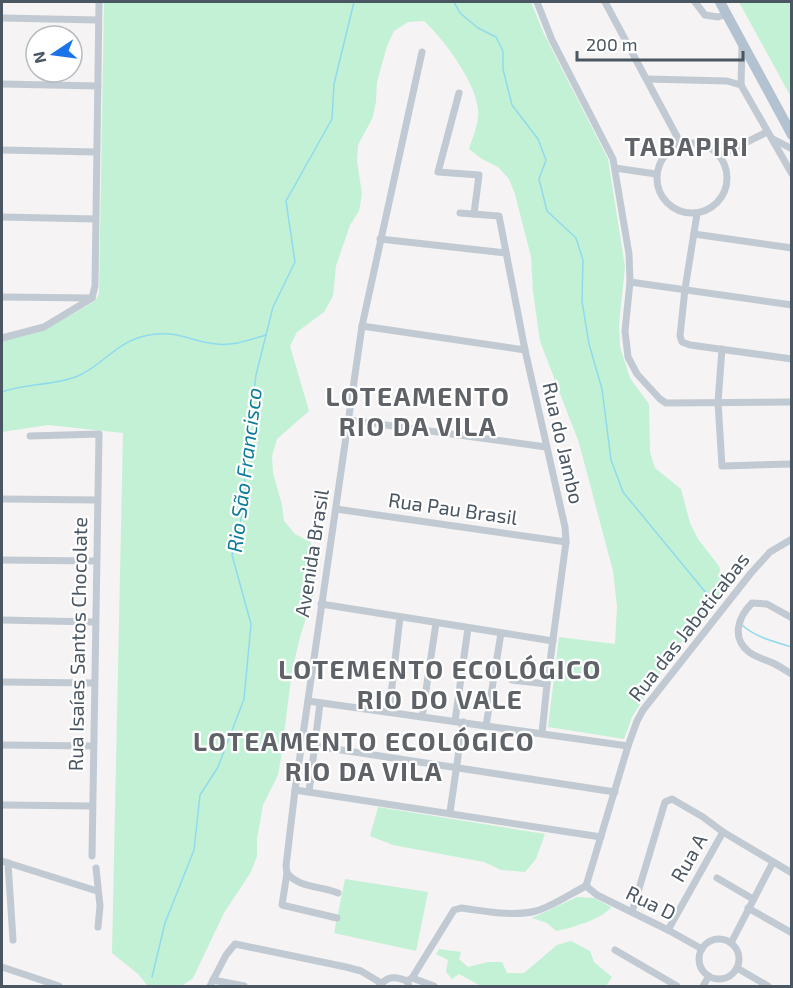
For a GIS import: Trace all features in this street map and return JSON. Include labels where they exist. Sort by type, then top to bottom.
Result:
[{"type":"main road","points":[[720,2],[792,135]]},
{"type":"street","points":[[2,338],[44,327],[92,298],[99,2]]},
{"type":"street","points":[[537,2],[552,40],[607,145],[615,168],[630,282],[625,331],[628,357],[638,374],[666,403],[792,402]]},
{"type":"street","points":[[605,2],[681,144]]},
{"type":"street","points":[[695,2],[705,15],[718,17],[727,14]]},
{"type":"street","points":[[2,18],[98,20]]},
{"type":"street","points":[[742,43],[741,85],[792,174]]},
{"type":"street","name":"Avenida Brasil","points":[[337,918],[282,905],[295,790],[362,326],[422,52]]},
{"type":"street","points":[[648,80],[727,81],[741,85]]},
{"type":"street","points":[[2,84],[98,86]]},
{"type":"street","points":[[459,93],[438,172],[479,175],[474,214],[460,213]]},
{"type":"street","points":[[769,135],[792,149]]},
{"type":"street","points":[[719,156],[769,135]]},
{"type":"street","points":[[691,142],[711,148],[719,156],[725,166],[728,179],[725,191],[718,202],[709,210],[697,214],[686,214],[667,204],[660,195],[656,174],[664,155],[681,144],[691,142]]},
{"type":"street","points":[[2,150],[96,152]]},
{"type":"street","points":[[615,168],[656,174]]},
{"type":"street","name":"Rua do Jambo","points":[[474,214],[499,216],[525,350],[562,511],[566,542],[542,733]]},
{"type":"street","points":[[697,214],[685,289],[682,342],[792,359]]},
{"type":"street","points":[[2,217],[95,219]]},
{"type":"street","points":[[694,234],[792,248]]},
{"type":"street","points":[[380,239],[506,253]]},
{"type":"street","points":[[630,282],[792,305]]},
{"type":"street","points":[[2,297],[92,298]]},
{"type":"street","points":[[362,326],[525,350]]},
{"type":"street","points":[[722,349],[718,402],[722,466],[792,464]]},
{"type":"street","points":[[349,420],[546,447]]},
{"type":"street","name":"Rua Isaías Santos Chocolate","points":[[30,436],[99,434],[95,561],[92,856]]},
{"type":"street","points":[[2,499],[97,500]]},
{"type":"street","name":"Rua Pau Brasil","points":[[336,509],[566,542]]},
{"type":"street","name":"Rua das Jaboticabas","points":[[586,886],[628,746],[643,710],[751,573],[770,552],[792,539]]},
{"type":"street","points":[[2,560],[95,561]]},
{"type":"street","points":[[792,618],[767,604],[752,603],[741,615],[737,632],[747,651],[792,674]]},
{"type":"street","points":[[321,604],[554,641]]},
{"type":"street","points":[[389,712],[400,617]]},
{"type":"street","points":[[2,620],[95,622]]},
{"type":"street","points":[[422,717],[436,623]]},
{"type":"street","points":[[455,721],[468,628]]},
{"type":"street","points":[[486,726],[501,633]]},
{"type":"street","points":[[512,680],[547,684]]},
{"type":"street","points":[[2,682],[94,683]]},
{"type":"street","points":[[308,701],[628,746]]},
{"type":"street","points":[[309,792],[320,703]]},
{"type":"street","points":[[450,812],[463,722]]},
{"type":"street","points":[[2,744],[93,746]]},
{"type":"street","points":[[315,746],[615,792]]},
{"type":"street","points":[[295,790],[601,837]]},
{"type":"street","name":"Rua A","points":[[632,912],[665,802],[670,799],[684,805],[723,832],[668,930]]},
{"type":"street","points":[[2,805],[92,806]]},
{"type":"street","points":[[723,832],[792,873]]},
{"type":"street","points":[[13,940],[5,862],[98,891]]},
{"type":"street","points":[[731,943],[773,862]]},
{"type":"street","points":[[96,868],[100,906],[98,927]]},
{"type":"street","points":[[287,873],[295,882],[338,892]]},
{"type":"street","points":[[717,878],[753,899]]},
{"type":"street","points":[[409,982],[454,910],[461,908],[526,913],[539,910],[586,886]]},
{"type":"street","name":"Rua D","points":[[586,886],[597,896],[702,949]]},
{"type":"street","points":[[748,908],[792,933]]},
{"type":"street","points":[[719,939],[731,943],[739,955],[737,969],[727,977],[709,976],[699,961],[702,949],[712,940],[719,939]]},
{"type":"street","points":[[244,987],[212,984],[230,948],[235,944],[361,971],[380,985],[388,978],[394,977],[434,987]]},
{"type":"street","points":[[615,950],[677,987]]},
{"type":"street","points":[[2,967],[59,987]]},
{"type":"street","points":[[737,969],[768,987]]},
{"type":"street","points":[[703,987],[709,976]]},
{"type":"green space","points":[[104,2],[531,2],[544,34],[608,159],[625,267],[619,324],[620,347],[630,378],[649,404],[650,452],[655,468],[681,489],[690,523],[698,539],[719,566],[723,582],[718,598],[674,651],[632,717],[624,739],[548,727],[559,637],[615,644],[617,606],[613,571],[579,443],[540,341],[531,257],[515,194],[509,179],[498,167],[469,149],[476,129],[478,106],[460,66],[424,21],[408,22],[394,31],[387,46],[377,82],[373,117],[358,145],[357,161],[362,194],[359,211],[350,225],[336,266],[333,296],[324,312],[297,332],[290,346],[309,411],[277,439],[272,456],[273,473],[284,521],[295,534],[310,542],[319,555],[315,589],[292,671],[278,775],[263,805],[257,839],[257,856],[251,872],[224,913],[193,978],[182,986],[148,986],[138,974],[112,953],[123,433],[48,425],[2,432],[2,341],[45,330],[95,301],[99,294]]},
{"type":"green space","points":[[739,2],[791,2],[791,97]]},
{"type":"green space","points":[[378,807],[545,834],[536,859],[525,872],[501,870],[484,862],[393,845],[370,836]]},
{"type":"green space","points":[[345,879],[428,892],[416,951],[334,933]]},
{"type":"green space","points":[[577,897],[594,898],[611,907],[594,919],[556,931],[547,923],[532,918]]},
{"type":"green space","points":[[571,941],[590,951],[594,962],[612,977],[606,986],[481,986],[459,974],[452,979],[446,972],[448,960],[436,954],[439,949],[461,952],[459,959],[468,967],[488,962],[502,962],[507,973],[524,973],[557,945]]},
{"type":"waterway","name":"Rio São Francisco","points":[[152,977],[165,923],[194,850],[200,795],[218,767],[244,699],[251,624],[232,555],[246,499],[244,473],[256,375],[273,307],[295,262],[286,201],[332,119],[334,84],[354,2]]},
{"type":"waterway","points":[[454,2],[460,13],[478,28],[496,37],[503,51],[503,69],[512,105],[538,139],[546,160],[539,179],[547,211],[576,238],[583,260],[582,301],[589,344],[602,389],[611,460],[623,492],[711,599]]},
{"type":"waterway","points":[[2,392],[78,376],[119,347],[149,335],[168,334],[207,343],[223,344],[266,335]]},
{"type":"waterway","points":[[742,625],[759,636],[792,647]]},
{"type":"district","name":"TABAPIRI","points":[[687,147]]},
{"type":"district","name":"LOTEAMENTO RIO DA VILA","points":[[418,412]]},
{"type":"district","name":"LOTEMENTO ECOLÓGICO RIO DO VALE","points":[[440,685]]},
{"type":"district","name":"LOTEAMENTO ECOLÓGICO RIO DA VILA","points":[[364,757]]}]
